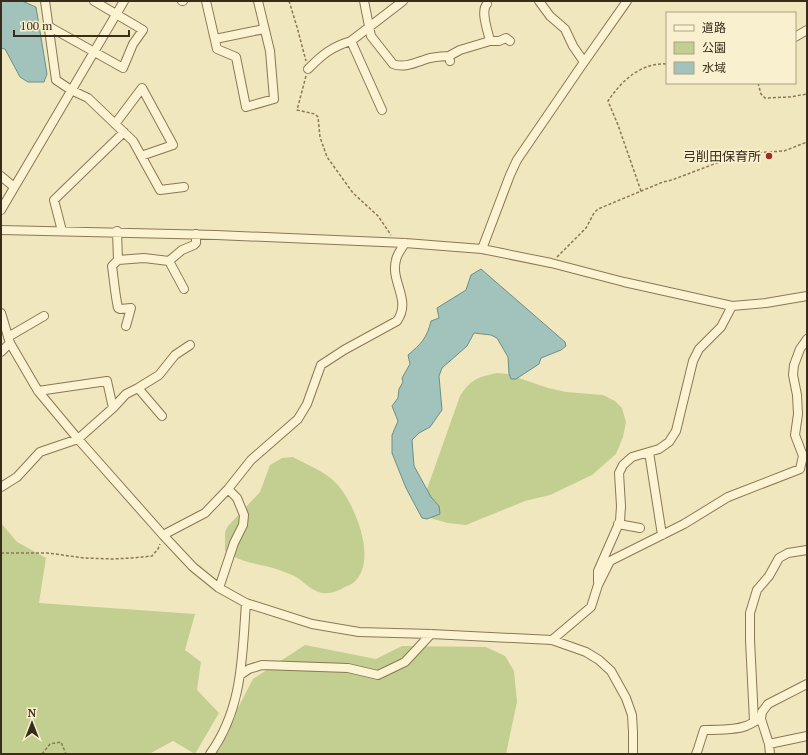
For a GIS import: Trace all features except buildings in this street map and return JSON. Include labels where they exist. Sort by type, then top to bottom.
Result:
[{"type":"street","points":[[45,1],[56,80],[71,90],[88,98],[133,141],[160,190],[184,187]]},
{"type":"street","points":[[48,26],[123,68],[133,44],[142,30],[94,1]]},
{"type":"street","points":[[1,210],[124,1]]},
{"type":"street","points":[[206,1],[217,49],[236,57],[246,107],[274,99],[270,51],[258,1]]},
{"type":"street","points":[[364,1],[371,36],[393,64],[398,66],[416,63],[431,58],[450,58],[460,50],[490,40],[498,41],[506,38],[510,41]]},
{"type":"street","points":[[308,69],[324,54],[338,45],[351,41],[403,1]]},
{"type":"street","points":[[539,1],[550,16],[565,29],[573,46],[584,62]]},
{"type":"street","points":[[482,249],[517,160],[627,1]]},
{"type":"street","points":[[488,4],[484,7],[484,12],[490,40]]},
{"type":"street","points":[[214,39],[264,29]]},
{"type":"street","points":[[796,36],[807,30]]},
{"type":"street","points":[[351,41],[382,110]]},
{"type":"street","points":[[115,124],[142,88],[173,145],[142,156]]},
{"type":"street","points":[[62,231],[54,200],[124,132]]},
{"type":"street","points":[[1,176],[14,187]]},
{"type":"street","points":[[1,230],[196,234],[401,243],[482,249],[552,263],[624,282],[732,306],[766,303],[807,296]]},
{"type":"street","points":[[117,232],[118,260]]},
{"type":"street","points":[[126,326],[131,308],[118,308],[112,266],[118,260],[144,258],[169,261],[182,250],[194,245],[196,242],[196,234]]},
{"type":"street","points":[[163,535],[205,513],[228,489],[251,460],[298,419],[307,404],[321,365],[344,350],[397,322],[402,314],[403,306],[395,270],[396,259],[401,243]]},
{"type":"street","points":[[169,261],[184,289]]},
{"type":"street","points":[[598,585],[598,571],[618,524],[621,506],[620,472],[623,465],[632,457],[659,449],[669,442],[676,431],[693,361],[699,349],[721,327],[732,306]]},
{"type":"street","points":[[1,314],[9,340],[38,391],[78,439],[163,535],[194,567],[219,588],[246,604],[312,624],[359,632],[552,640],[586,652],[599,660],[611,671],[626,698],[632,715],[633,754]]},
{"type":"street","points":[[1,352],[9,340],[44,316]]},
{"type":"street","points":[[552,640],[578,619],[591,606],[598,585],[610,560],[684,524],[728,497],[800,469],[805,456],[795,435],[798,414],[797,395],[793,375],[794,366],[800,349],[807,339]]},
{"type":"street","points":[[1,487],[17,478],[40,452],[78,439],[113,408],[126,394],[159,375],[180,350],[190,345]]},
{"type":"street","points":[[38,391],[107,381],[113,408]]},
{"type":"street","points":[[138,388],[162,416]]},
{"type":"street","points":[[649,452],[662,535]]},
{"type":"street","points":[[219,588],[234,543],[243,525],[244,515],[237,498],[228,489]]},
{"type":"street","points":[[618,524],[640,528]]},
{"type":"street","points":[[770,754],[769,744],[757,720],[750,640],[750,613],[757,590],[769,576],[779,558],[788,553],[807,550]]},
{"type":"street","points":[[210,754],[218,744],[235,702],[240,675],[246,604]]},
{"type":"street","points":[[240,675],[249,669],[262,665],[348,668],[378,675],[405,662],[431,634]]},
{"type":"street","points":[[696,754],[704,730],[724,730],[746,726],[757,720],[768,704],[807,684]]},
{"type":"street","points":[[769,744],[807,736]]},
{"type":"path","points":[[289,1],[308,69],[297,110],[315,114],[318,117],[320,137],[328,157],[353,193],[378,216],[401,243]]},
{"type":"path","points":[[642,191],[608,101],[615,91],[638,70],[656,63],[666,64]]},
{"type":"path","points":[[758,84],[761,94],[765,98],[790,97],[807,94]]},
{"type":"path","points":[[552,263],[586,228],[594,213],[598,209],[734,156],[751,153],[784,151],[807,142]]},
{"type":"path","points":[[1,553],[48,553],[84,558],[132,558],[152,556],[158,549],[163,535]]},
{"type":"path","points":[[42,754],[50,744],[61,742],[66,754]]},
{"type":"green space","points":[[497,373],[507,374],[548,388],[566,392],[603,395],[615,401],[622,408],[626,422],[623,437],[616,454],[592,475],[550,495],[525,501],[466,525],[448,523],[426,517],[422,503],[460,396],[472,382],[485,376]]},
{"type":"green space","points":[[293,457],[321,472],[337,484],[351,505],[362,533],[364,561],[361,574],[353,583],[334,592],[318,592],[292,575],[244,561],[225,551],[225,532],[228,526],[260,492],[270,465],[282,458]]},
{"type":"green space","points":[[1,523],[17,542],[46,558],[39,603],[195,614],[185,650],[201,662],[197,690],[219,713],[195,754],[173,741],[149,754],[1,754]]},
{"type":"green space","points":[[305,645],[376,659],[402,646],[486,647],[505,656],[514,671],[517,702],[506,754],[214,754],[253,679]]},
{"type":"water","points":[[1,1],[22,1],[36,7],[47,74],[44,82],[28,82],[20,77],[5,49],[1,48]]},
{"type":"water","points":[[481,269],[565,342],[566,346],[561,350],[541,358],[539,364],[516,379],[511,379],[509,374],[508,357],[497,338],[491,335],[474,333],[467,346],[442,368],[439,376],[442,410],[430,427],[419,433],[412,440],[414,466],[431,497],[439,506],[440,514],[427,519],[422,518],[406,488],[392,453],[392,435],[398,421],[392,406],[398,398],[399,389],[403,382],[402,378],[410,364],[408,355],[423,340],[428,332],[431,321],[439,318],[437,308],[466,290],[471,275]]},
{"type":"place","name":"弓削田保育所","points":[[769,156]]}]
